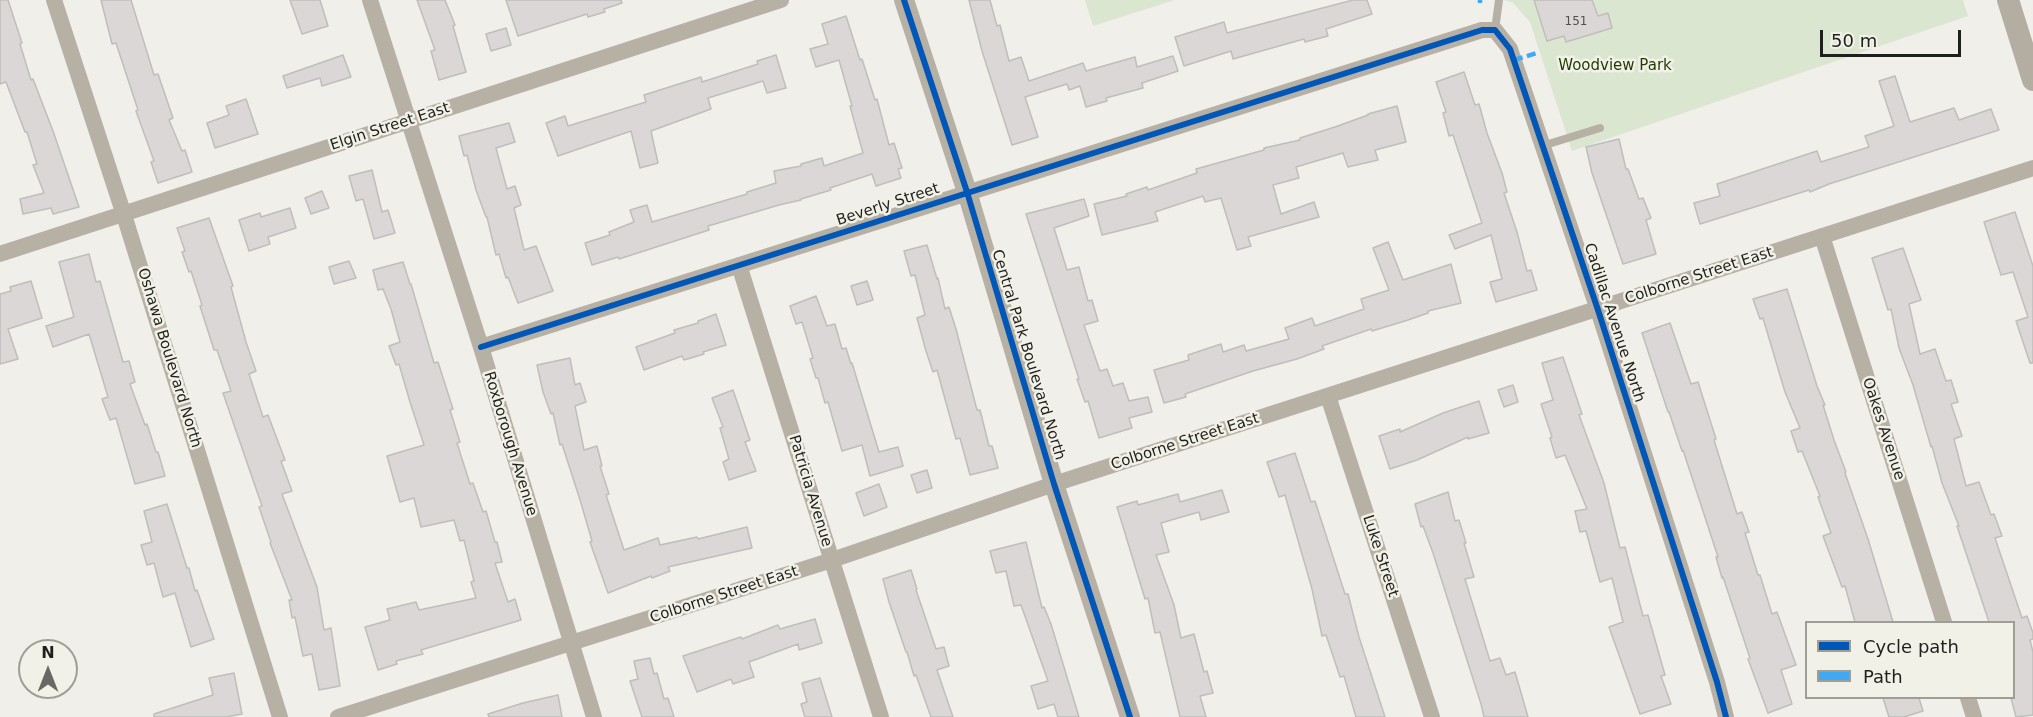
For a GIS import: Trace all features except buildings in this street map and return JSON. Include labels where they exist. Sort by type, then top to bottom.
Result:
[{"type":"main road","points":[[2008,0],[2033,80]]},
{"type":"street","name":"Oshawa Boulevard North","points":[[54,0],[124,215],[280,717]]},
{"type":"street","name":"Roxborough Avenue","points":[[370,0],[481,347],[594,717]]},
{"type":"street","name":"Elgin Street East","points":[[0,254],[781,0]]},
{"type":"street","name":"Central Park Boulevard North","points":[[904,0],[967,192],[1054,484],[1130,717]]},
{"type":"street","name":"Beverly Street","points":[[481,347],[1405,54],[1482,30],[1495,30]]},
{"type":"street","name":"Cadillac Avenue North","points":[[1495,30],[1510,49],[1598,310],[1717,682],[1726,717]]},
{"type":"street","name":"Colborne Street East","points":[[338,717],[832,560],[1054,484],[2033,168]]},
{"type":"street","name":"Oakes Avenue","points":[[1822,236],[1944,621]]},
{"type":"street","name":"Patricia Avenue","points":[[740,265],[881,717]]},
{"type":"street","name":"Luke Street","points":[[1328,396],[1432,717]]},
{"type":"street","points":[[1968,699],[1974,717]]},
{"type":"lane","points":[[1495,30],[1499,0]]},
{"type":"lane","points":[[1542,147],[1600,128]]},
{"type":"green space","points":[[1085,0],[1175,0],[1093,26]]},
{"type":"green space","name":"Woodview Park","points":[[1504,0],[1963,0],[1968,16],[1572,151],[1530,22],[1513,3]]},
{"type":"marked path","points":[[1514,60],[1537,53]]},
{"type":"cycle path","points":[[904,0],[967,192],[1054,484],[1130,717]]},
{"type":"cycle path","points":[[481,347],[1482,30],[1495,30],[1510,49],[1598,310],[1717,682],[1726,717]]}]
